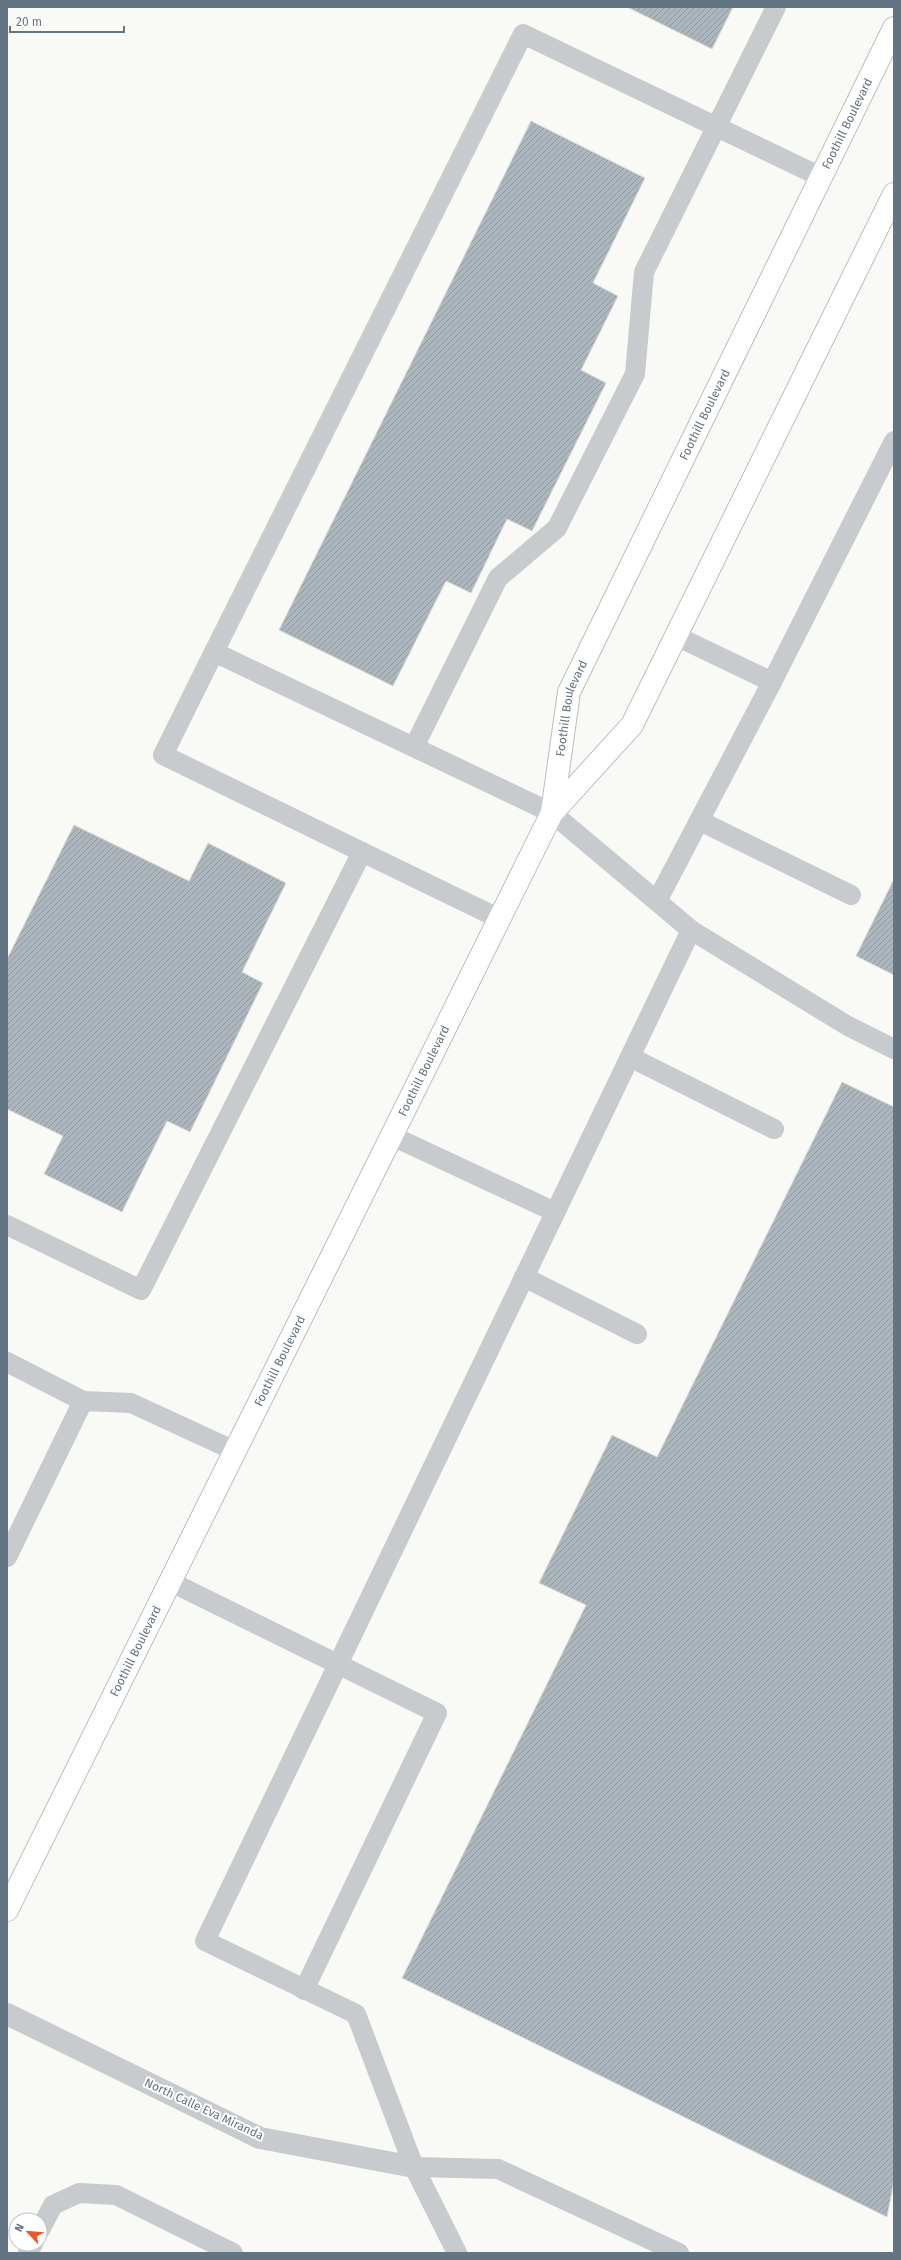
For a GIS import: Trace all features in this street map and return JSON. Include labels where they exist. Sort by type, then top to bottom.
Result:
[{"type":"main road","name":"Foothill Boulevard","points":[[552,813],[569,692],[894,28]]},
{"type":"main road","name":"Foothill Boulevard","points":[[8,1906],[171,1582],[552,813],[632,725],[894,194]]},
{"type":"street","name":"North Calle Eva Miranda","points":[[7,2014],[260,2138],[414,2167]]},
{"type":"lane","points":[[414,747],[498,578],[557,528],[635,374],[644,272],[776,7]]},
{"type":"lane","points":[[500,919],[163,755],[523,34],[717,125],[821,177]]},
{"type":"lane","points":[[657,901],[772,682],[894,441]]},
{"type":"lane","points":[[676,636],[772,682]]},
{"type":"lane","points":[[214,652],[552,813],[691,930],[848,1026],[894,1049]]},
{"type":"lane","points":[[700,821],[851,895]]},
{"type":"lane","points":[[7,1225],[141,1290],[362,852]]},
{"type":"lane","points":[[457,2253],[414,2167],[356,2014],[204,1942],[335,1664],[691,930]]},
{"type":"lane","points":[[630,1057],[774,1129]]},
{"type":"lane","points":[[392,1136],[555,1212]]},
{"type":"lane","points":[[524,1277],[637,1334]]},
{"type":"lane","points":[[7,1362],[83,1402],[131,1403],[235,1452]]},
{"type":"lane","points":[[7,1557],[83,1402]]},
{"type":"lane","points":[[171,1582],[437,1713],[304,1990]]},
{"type":"lane","points":[[414,2167],[498,2169],[679,2253]]},
{"type":"lane","points":[[48,2215],[53,2205],[79,2193],[116,2195],[233,2253]]},
{"type":"building","points":[[627,7],[733,7],[712,49]]},
{"type":"building","points":[[531,121],[645,178],[593,283],[618,296],[581,370],[606,383],[532,531],[507,519],[471,593],[446,581],[393,686],[279,630]]},
{"type":"building","points":[[74,825],[189,881],[208,843],[286,883],[242,972],[263,983],[190,1132],[167,1121],[122,1212],[44,1174],[63,1136],[7,1109],[7,959]]},
{"type":"building","points":[[894,879],[894,975],[856,956]]},
{"type":"building","points":[[842,1082],[894,1107],[894,2181],[887,2217],[402,1978],[586,1605],[539,1583],[612,1435],[657,1457]]}]
